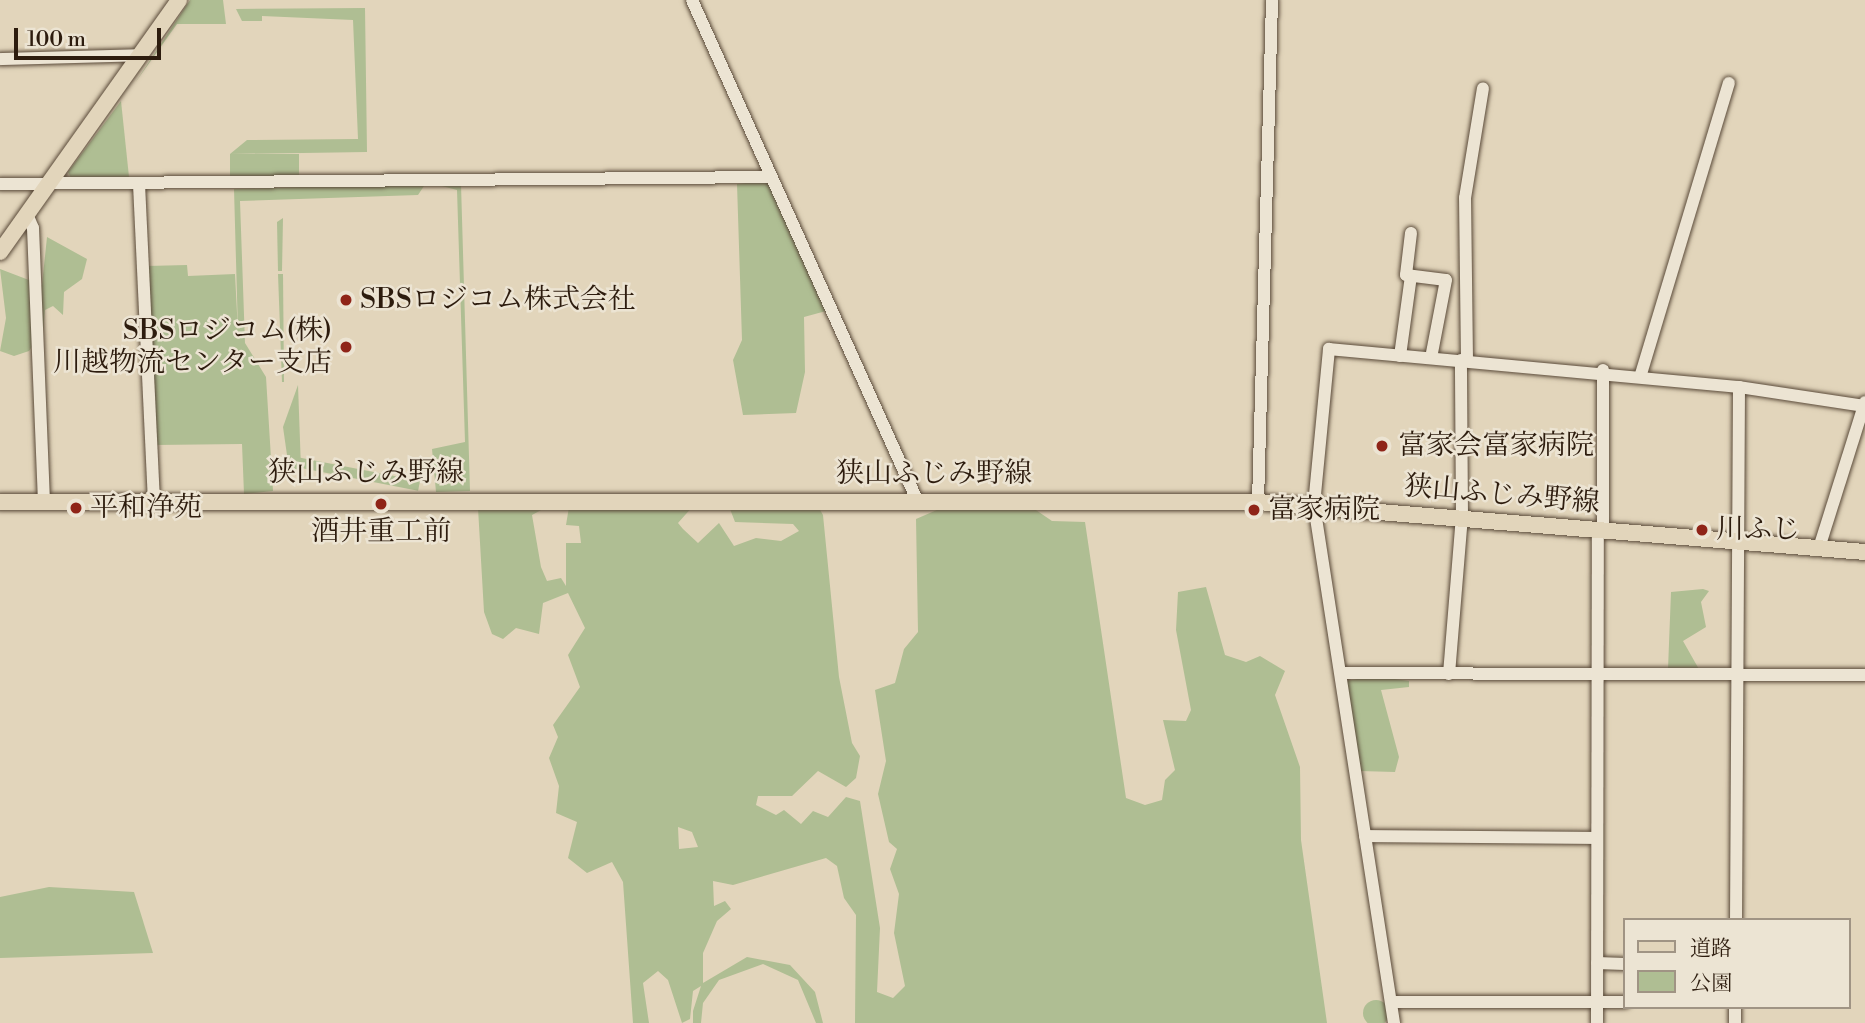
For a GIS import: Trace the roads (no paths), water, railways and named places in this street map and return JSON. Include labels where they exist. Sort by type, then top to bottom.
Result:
[{"type":"main road","points":[[0,252],[179,0]]},
{"type":"main road","name":"狭山ふじみ野線","points":[[0,502],[1258,502],[1865,552]]},
{"type":"street","points":[[692,0],[917,500]]},
{"type":"street","points":[[1258,502],[1272,0]]},
{"type":"street","points":[[0,59],[141,55]]},
{"type":"street","points":[[1641,374],[1729,83]]},
{"type":"street","points":[[1449,674],[1462,517],[1465,198],[1483,88]]},
{"type":"street","points":[[0,184],[771,177]]},
{"type":"street","points":[[139,184],[153,500]]},
{"type":"street","points":[[27,214],[33,228],[44,502]]},
{"type":"street","points":[[1412,233],[1406,275],[1465,282]]},
{"type":"street","points":[[1400,356],[1411,276]]},
{"type":"street","points":[[1431,358],[1446,281]]},
{"type":"street","points":[[1394,1023],[1314,505],[1329,349],[1603,370],[1864,404],[1819,548]]},
{"type":"street","points":[[1597,1023],[1597,674],[1603,370]]},
{"type":"street","points":[[1736,918],[1739,387]]},
{"type":"street","points":[[1341,673],[1865,675]]},
{"type":"street","points":[[1364,836],[1596,838]]},
{"type":"street","points":[[1597,963],[1624,964]]},
{"type":"street","points":[[1391,1002],[1624,1002]]},
{"type":"place","name":"SBSロジコム株式会社","points":[[346,300]]},
{"type":"place","name":"SBSロジコム(株) 川越物流センター支店","points":[[346,347]]},
{"type":"place","name":"富家会富家病院","points":[[1382,446]]},
{"type":"place","name":"酒井重工前","points":[[381,504]]},
{"type":"place","name":"平和浄苑","points":[[76,508]]},
{"type":"place","name":"富家病院","points":[[1254,510]]},
{"type":"place","name":"川ふじ","points":[[1702,530]]}]
